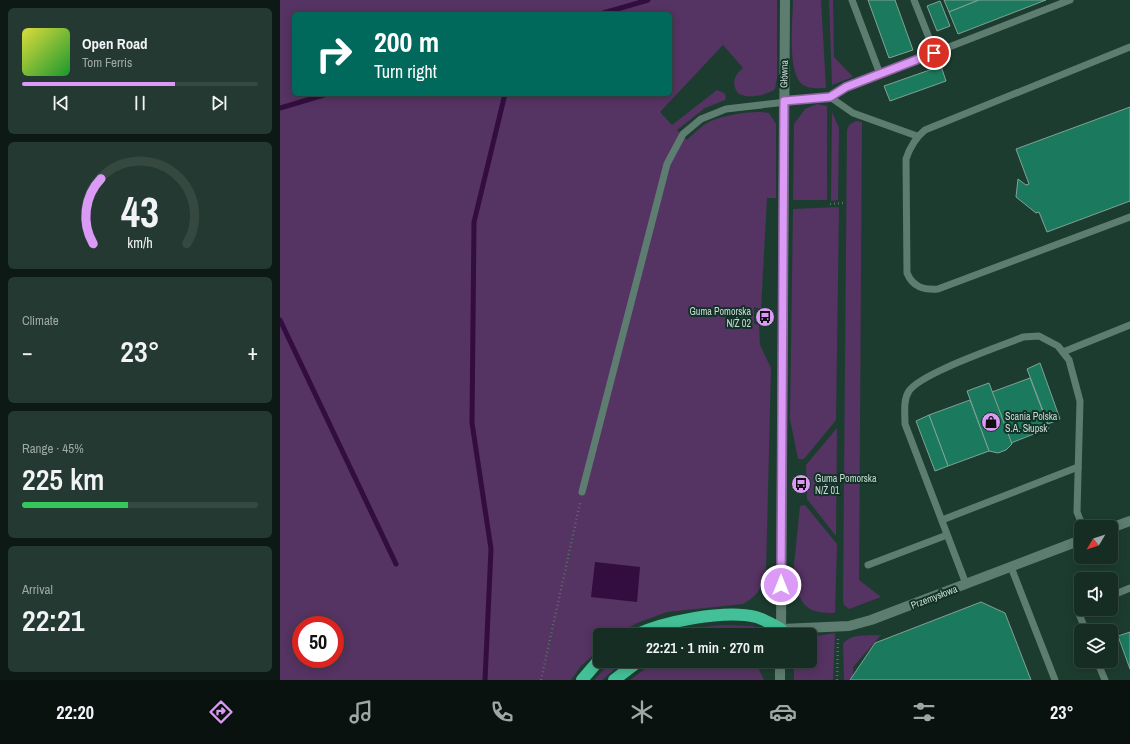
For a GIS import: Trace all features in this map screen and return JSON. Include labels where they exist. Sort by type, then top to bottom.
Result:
[{"type":"highway","points":[[653,628],[667,623],[722,615],[756,617],[774,628]]},
{"type":"highway","points":[[582,680],[593,668]]},
{"type":"highway","points":[[614,680],[630,668]]},
{"type":"main road","name":"Główna","points":[[781,628],[785,0]]},
{"type":"main road","points":[[1118,525],[1130,521]]},
{"type":"main road","name":"Przemysłowa","points":[[817,628],[849,626],[871,620],[1074,543]]},
{"type":"main road","points":[[780,668],[780,680]]},
{"type":"lane","points":[[852,0],[880,74]]},
{"type":"lane","points":[[914,0],[934,53]]},
{"type":"lane","points":[[582,492],[665,172],[670,158],[683,134],[701,119],[726,109],[784,101],[830,97],[846,87],[1069,0]]},
{"type":"lane","points":[[1130,47],[925,130],[917,136],[906,159],[907,273],[911,281],[919,287],[927,290],[938,289],[1130,217]]},
{"type":"lane","points":[[830,97],[853,113],[917,136]]},
{"type":"lane","points":[[1063,352],[1130,325]]},
{"type":"lane","points":[[966,584],[905,424],[904,405],[909,391],[927,376],[1023,337],[1039,336],[1058,346],[1069,360],[1080,401],[1077,512],[1080,520]]},
{"type":"lane","points":[[942,520],[1078,467]]},
{"type":"lane","points":[[868,565],[947,535]]},
{"type":"lane","points":[[1011,567],[1055,680]]},
{"type":"lane","points":[[1118,593],[1130,588]]},
{"type":"lane","points":[[1100,668],[1105,680]]},
{"type":"path","points":[[830,204],[843,203]]},
{"type":"path","points":[[541,680],[582,492]]},
{"type":"path","points":[[837,680],[838,626]]},
{"type":"shaded area","points":[[280,0],[777,0],[777,78],[775,89],[757,96],[746,96],[738,93],[734,80],[743,68],[723,45],[660,112],[672,125],[717,90],[724,93],[726,96],[725,100],[705,108],[677,130],[687,140],[698,129],[708,123],[732,115],[756,112],[769,113],[776,124],[776,198],[767,198],[761,309],[754,307],[754,324],[759,325],[760,345],[771,368],[766,571],[763,582],[756,595],[743,604],[667,612],[637,623],[628,628],[593,628],[593,655],[581,666],[571,680],[280,680]]},
{"type":"shaded area","points":[[793,0],[821,0],[826,88],[812,88],[805,86],[799,80],[795,71],[792,47]]},
{"type":"shaded area","points":[[829,0],[833,0],[834,57],[853,77],[832,85]]},
{"type":"shaded area","points":[[817,104],[827,106],[827,200],[793,200],[794,124],[805,109]]},
{"type":"shaded area","points":[[832,112],[839,128],[838,200],[831,201]]},
{"type":"shaded area","points":[[856,121],[862,122],[859,580],[881,597],[849,609],[844,605],[843,600],[847,130],[849,125]]},
{"type":"shaded area","points":[[839,207],[836,420],[804,459],[798,459],[790,419],[793,209]]},
{"type":"shaded area","points":[[837,428],[836,536],[807,499],[806,465]]},
{"type":"shaded area","points":[[805,505],[837,544],[835,613],[814,611],[806,606],[800,597],[794,596],[794,565],[800,506]]},
{"type":"shaded area","points":[[595,562],[640,567],[637,602],[591,597]]},
{"type":"shaded area","points":[[723,625],[754,626],[757,628],[692,628]]},
{"type":"shaded area","points":[[835,633],[833,680],[794,680],[794,668],[817,668],[817,636]]},
{"type":"shaded area","points":[[866,635],[881,635],[853,667],[853,680],[844,680],[843,644],[846,640]]},
{"type":"shaded area","points":[[605,668],[616,668],[602,680],[594,680]]},
{"type":"shaded area","points":[[646,668],[758,668],[764,680],[630,680]]},
{"type":"building","points":[[868,0],[895,0],[913,50],[889,58]]},
{"type":"building","points":[[944,0],[979,0],[949,12]]},
{"type":"building","points":[[979,0],[1046,0],[958,34],[949,12]]},
{"type":"building","points":[[940,1],[950,26],[937,31],[927,6]]},
{"type":"building","points":[[941,66],[946,81],[890,101],[884,86]]},
{"type":"building","points":[[1130,107],[1130,201],[1047,232],[1039,212],[1036,213],[1016,197],[1018,179],[1026,185],[1029,184],[1016,149]]},
{"type":"building","points":[[1040,363],[1060,419],[1048,424],[1027,369]]},
{"type":"building","points":[[1030,378],[1049,428],[1011,443],[992,392]]},
{"type":"building","name":"Scania Polska S.A. Słupsk","points":[[989,383],[1012,444],[1006,450],[998,453],[989,451],[967,391]]},
{"type":"building","points":[[970,400],[989,451],[948,466],[929,415]]},
{"type":"building","points":[[929,415],[948,466],[935,471],[916,421]]},
{"type":"building","points":[[981,602],[1005,613],[1031,680],[850,680],[875,643]]},
{"type":"building","points":[[1130,632],[1130,669],[1118,636]]},
{"type":"waterway","points":[[607,12],[648,0]]},
{"type":"waterway","points":[[280,108],[320,96]]},
{"type":"waterway","points":[[485,680],[491,549],[472,423],[474,222],[505,96]]},
{"type":"waterway","points":[[280,320],[396,564]]},
{"type":"place","name":"Guma Pomorska N/Ż 02","points":[[765,317]]},
{"type":"place","name":"Scania Polska S.A. Słupsk","points":[[991,422]]},
{"type":"place","name":"Guma Pomorska N/Ż 01","points":[[801,484]]},
{"type":"route","points":[[781,585],[784,101],[830,97],[846,87],[934,53]]}]
